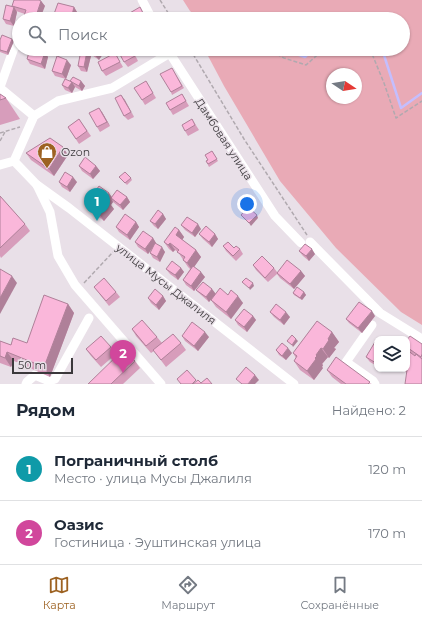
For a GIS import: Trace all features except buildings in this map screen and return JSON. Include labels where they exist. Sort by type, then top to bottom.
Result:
[{"type":"street","points":[[142,0],[148,12]]},
{"type":"street","points":[[12,54],[0,87],[34,116]]},
{"type":"street","points":[[14,161],[29,124],[34,116],[58,101],[112,88],[161,56]]},
{"type":"street","name":"Дамбовая улица","points":[[172,56],[274,216],[306,243],[380,314],[422,338]]},
{"type":"street","points":[[0,165],[14,161]]},
{"type":"street","points":[[14,161],[37,186],[50,212],[58,256],[78,289],[161,384]]},
{"type":"street","name":"улица Мусы Джалиля","points":[[37,186],[69,208],[294,384]]},
{"type":"street","points":[[26,384],[35,375],[49,380],[55,379],[89,318]]},
{"type":"street","points":[[372,325],[346,362],[376,384]]},
{"type":"path","points":[[160,0],[168,12]]},
{"type":"path","points":[[194,56],[306,243]]},
{"type":"path","points":[[280,56],[306,65],[316,56]]},
{"type":"path","points":[[373,56],[396,118],[422,101]]},
{"type":"path","points":[[0,133],[29,124]]},
{"type":"path","points":[[0,141],[5,132]]},
{"type":"path","points":[[78,289],[118,246]]},
{"type":"shaded area","points":[[183,0],[422,0],[422,325],[401,312],[336,248],[280,181],[208,56],[410,56],[410,12],[191,12]]},
{"type":"waterway","points":[[302,56],[306,56]]},
{"type":"waterway","points":[[384,56],[401,108],[422,93]]},
{"type":"place","name":"Ozon","points":[[47,169]]},
{"type":"place","name":"Пограничный столб","points":[[97,221]]},
{"type":"place","name":"Оазис","points":[[123,373]]}]
